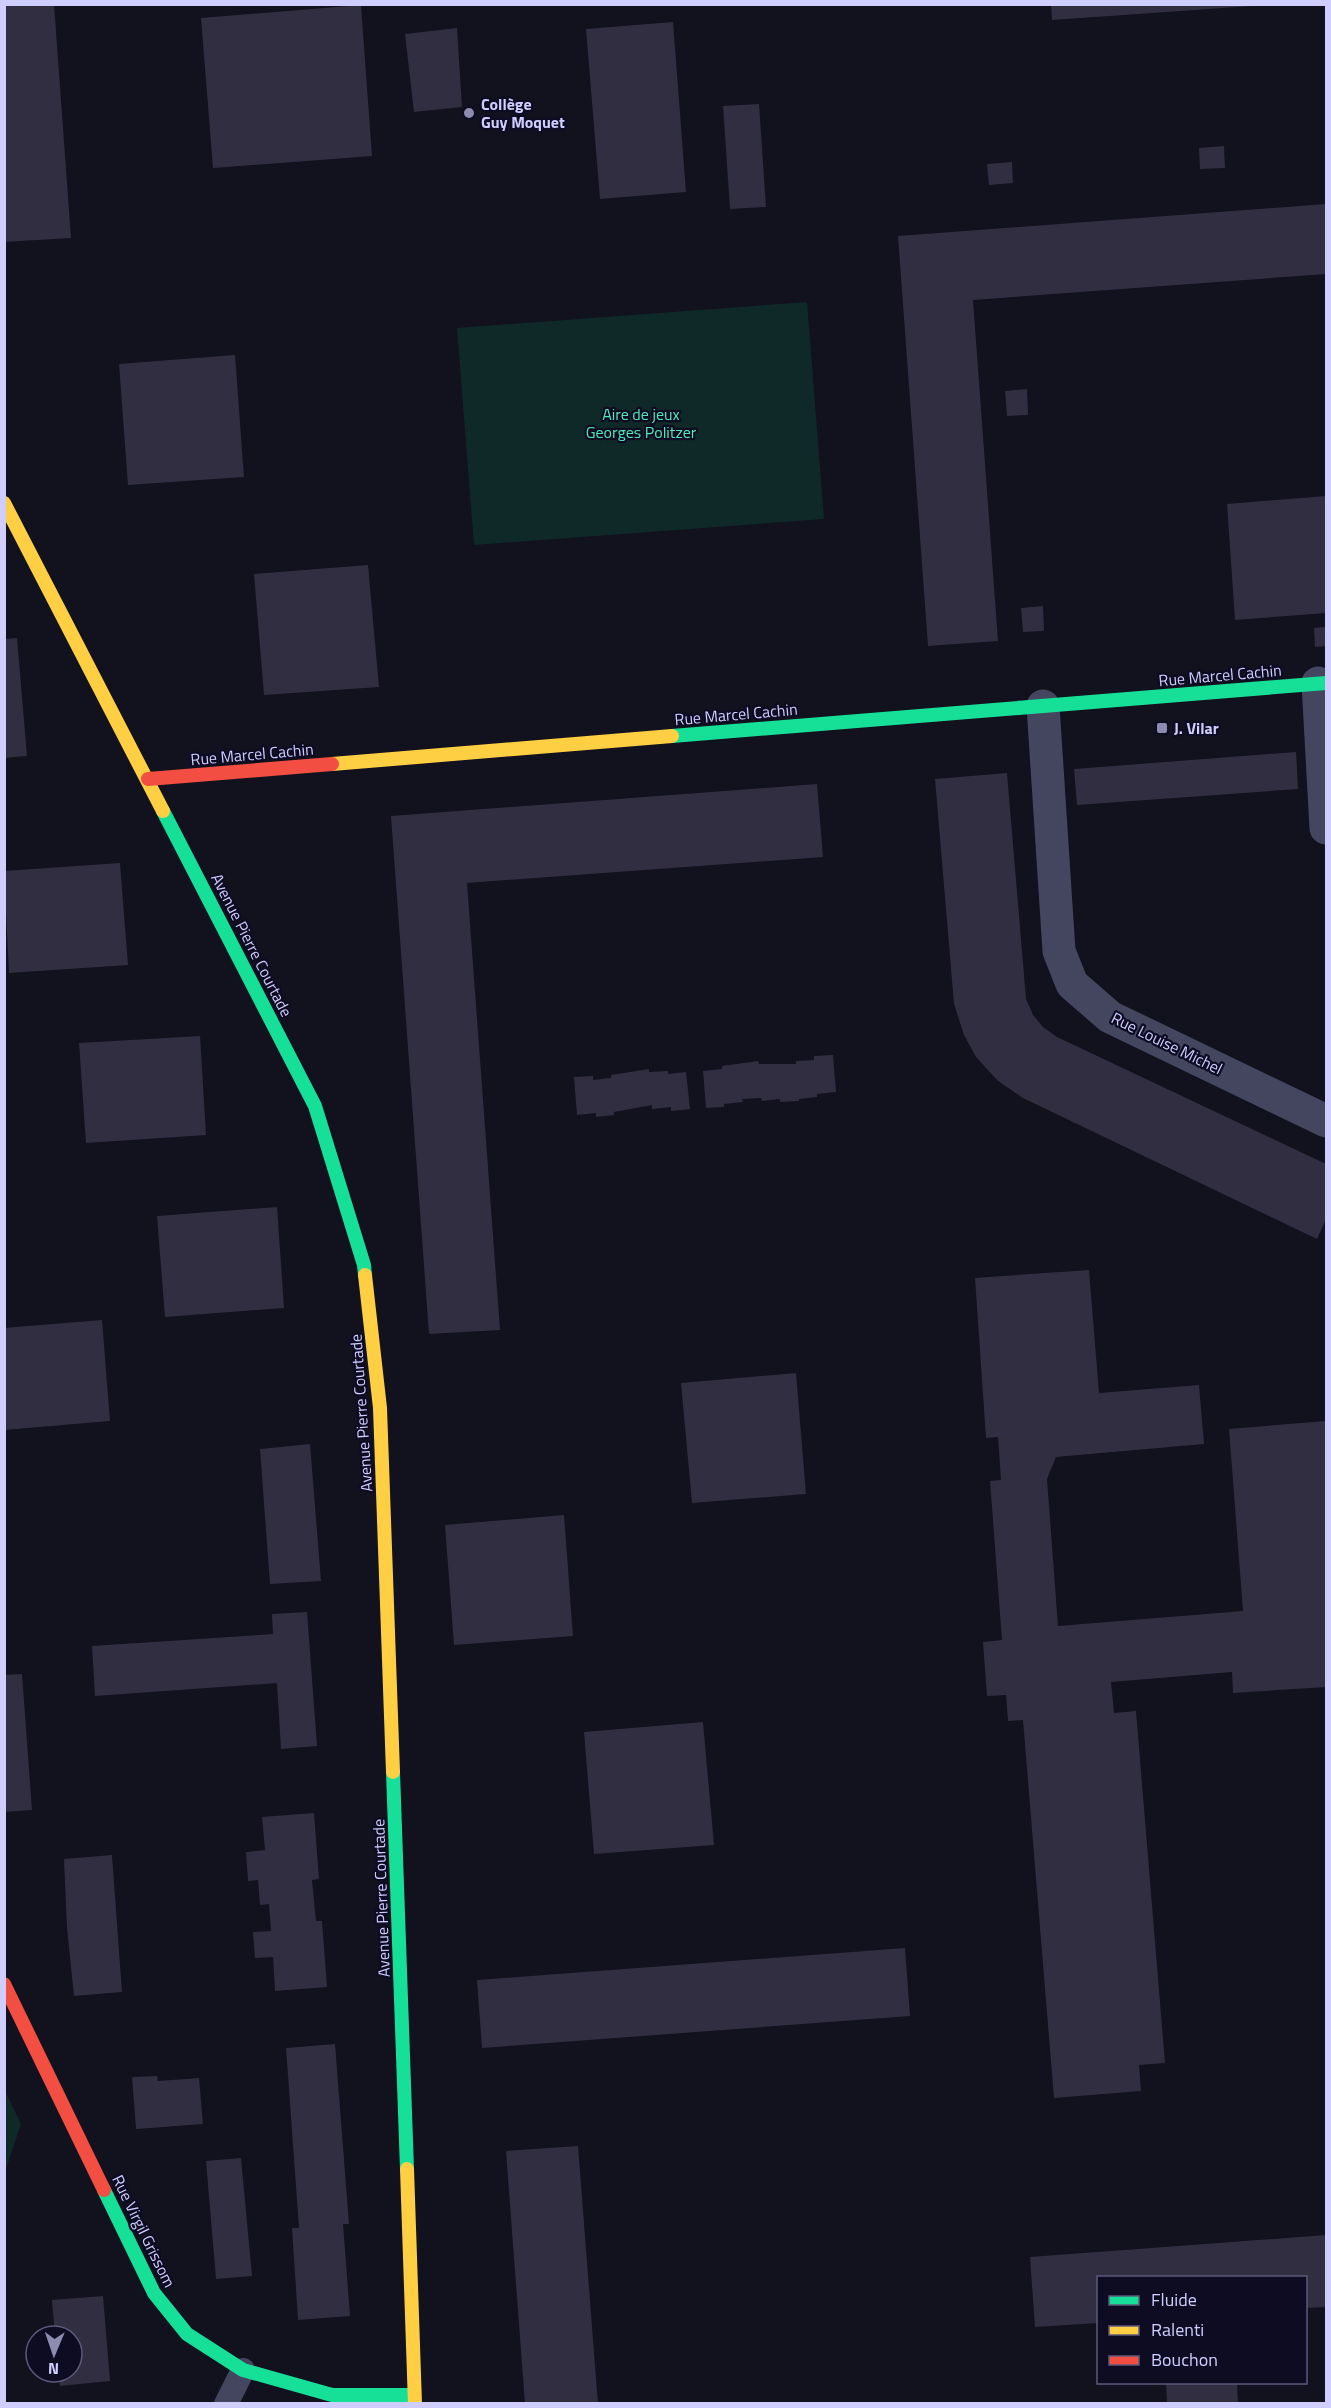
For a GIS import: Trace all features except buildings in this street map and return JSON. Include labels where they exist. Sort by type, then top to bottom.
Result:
[{"type":"street","name":"Avenue Pierre Courtade","points":[[4,503],[315,1106],[364,1266],[380,1407],[415,2399]]},
{"type":"street","name":"Rue Marcel Cachin","points":[[148,779],[1322,683]]},
{"type":"street","points":[[1322,683],[1326,828]]},
{"type":"street","name":"Rue Louise Michel","points":[[1042,706],[1059,951],[1072,984],[1110,1017],[1326,1121]]},
{"type":"street","name":"Rue Virgil Grissom","points":[[4,1984],[153,2292],[187,2334],[243,2370],[332,2395],[415,2399]]},
{"type":"lane","points":[[226,2403],[243,2370]]},
{"type":"green space","name":"Aire de jeux Georges Politzer","points":[[807,302],[824,519],[474,545],[457,328]]},
{"type":"green space","points":[[4,2091],[21,2124],[5,2172]]},
{"type":"traffic: fast","points":[[672,736],[1326,683]]},
{"type":"traffic: fast","points":[[163,811],[315,1106],[364,1265],[365,1275]]},
{"type":"traffic: fast","points":[[393,1772],[407,2169]]},
{"type":"traffic: fast","points":[[104,2190],[154,2293],[187,2334],[243,2370],[332,2395],[414,2395]]},
{"type":"traffic: slow","points":[[4,503],[163,811]]},
{"type":"traffic: slow","points":[[332,764],[672,736]]},
{"type":"traffic: slow","points":[[365,1275],[380,1408],[393,1772]]},
{"type":"traffic: slow","points":[[407,2169],[415,2404]]},
{"type":"traffic: jam","points":[[148,779],[332,764]]},
{"type":"traffic: jam","points":[[4,1984],[104,2190]]},
{"type":"place","name":"Collège Guy Moquet","points":[[469,113]]},
{"type":"place","name":"J. Vilar","points":[[1162,728]]}]
